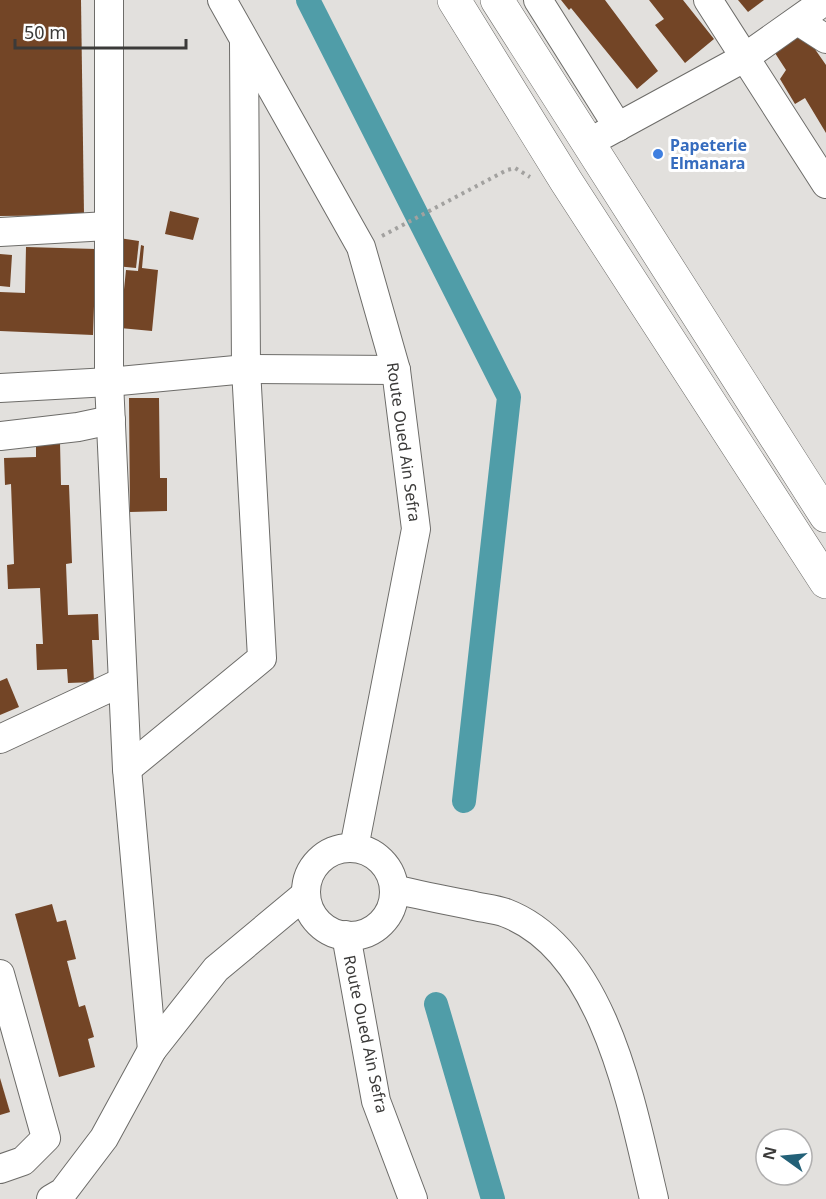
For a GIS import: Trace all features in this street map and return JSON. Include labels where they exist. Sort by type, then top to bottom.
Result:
[{"type":"main road","points":[[454,0],[566,181],[826,582]]},
{"type":"main road","points":[[497,0],[826,516]]},
{"type":"street","points":[[109,0],[109,382],[127,769],[152,1050]]},
{"type":"street","name":"Route Oued Ain Sefra","points":[[222,0],[361,247],[396,370],[416,529],[354,848]]},
{"type":"street","points":[[538,0],[618,127]]},
{"type":"street","points":[[708,0],[826,184]]},
{"type":"street","points":[[588,143],[744,58],[817,10],[826,39]]},
{"type":"street","points":[[127,769],[262,658],[246,369],[244,39]]},
{"type":"street","points":[[0,232],[108,226]]},
{"type":"street","points":[[0,388],[109,382],[246,369],[396,370]]},
{"type":"street","points":[[0,436],[78,427],[111,420]]},
{"type":"street","points":[[0,739],[122,682]]},
{"type":"street","points":[[354,848],[377,857],[385,866],[394,889],[388,913],[380,923],[358,935],[334,933],[314,917],[306,894],[307,881],[320,860],[342,849],[354,848]]},
{"type":"street","points":[[394,889],[506,913],[541,934],[565,954],[584,984],[600,1017],[626,1082],[654,1199]]},
{"type":"street","points":[[51,1199],[63,1192],[104,1138],[152,1050],[216,969],[306,894]]},
{"type":"street","name":"Route Oued Ain Sefra","points":[[346,935],[376,1101],[413,1199]]},
{"type":"street","points":[[0,974],[46,1138],[23,1161],[0,1168]]},
{"type":"path","points":[[390,231],[507,170]]},
{"type":"building","points":[[0,0],[81,0],[84,215],[0,216]]},
{"type":"building","points":[[561,0],[605,0],[658,71],[637,89],[571,8],[569,10]]},
{"type":"building","points":[[649,0],[683,0],[714,39],[685,63],[655,25],[664,19]]},
{"type":"building","points":[[738,0],[764,0],[748,12]]},
{"type":"building","points":[[803,32],[826,65],[826,133],[805,98],[795,104],[780,79],[786,70],[773,50]]},
{"type":"building","points":[[170,211],[199,218],[193,240],[165,234]]},
{"type":"building","points":[[119,238],[139,241],[136,268],[116,266]]},
{"type":"building","points":[[141,245],[144,246],[142,268],[158,270],[152,331],[120,328],[126,270],[138,271]]},
{"type":"building","points":[[26,247],[96,249],[93,335],[0,331],[0,292],[25,293]]},
{"type":"building","points":[[0,254],[12,255],[10,287],[0,286]]},
{"type":"building","points":[[129,398],[159,398],[160,478],[167,478],[167,511],[130,512]]},
{"type":"building","points":[[60,442],[61,485],[69,485],[72,563],[66,564],[68,615],[98,614],[99,640],[92,640],[94,682],[68,683],[67,669],[37,670],[36,644],[43,644],[40,588],[8,589],[7,565],[14,564],[11,484],[5,485],[4,458],[36,457],[36,443]]},
{"type":"building","points":[[7,678],[19,707],[0,715],[0,681]]},
{"type":"building","points":[[52,904],[57,922],[66,920],[76,959],[67,961],[79,1007],[85,1005],[94,1037],[88,1039],[95,1067],[59,1077],[15,914]]},
{"type":"building","points":[[0,1078],[10,1112],[0,1115]]},
{"type":"waterway","points":[[308,0],[509,397],[464,801]]},
{"type":"waterway","points":[[436,1004],[493,1199]]},
{"type":"place","name":"Papeterie Elmanara","points":[[658,154]]}]
